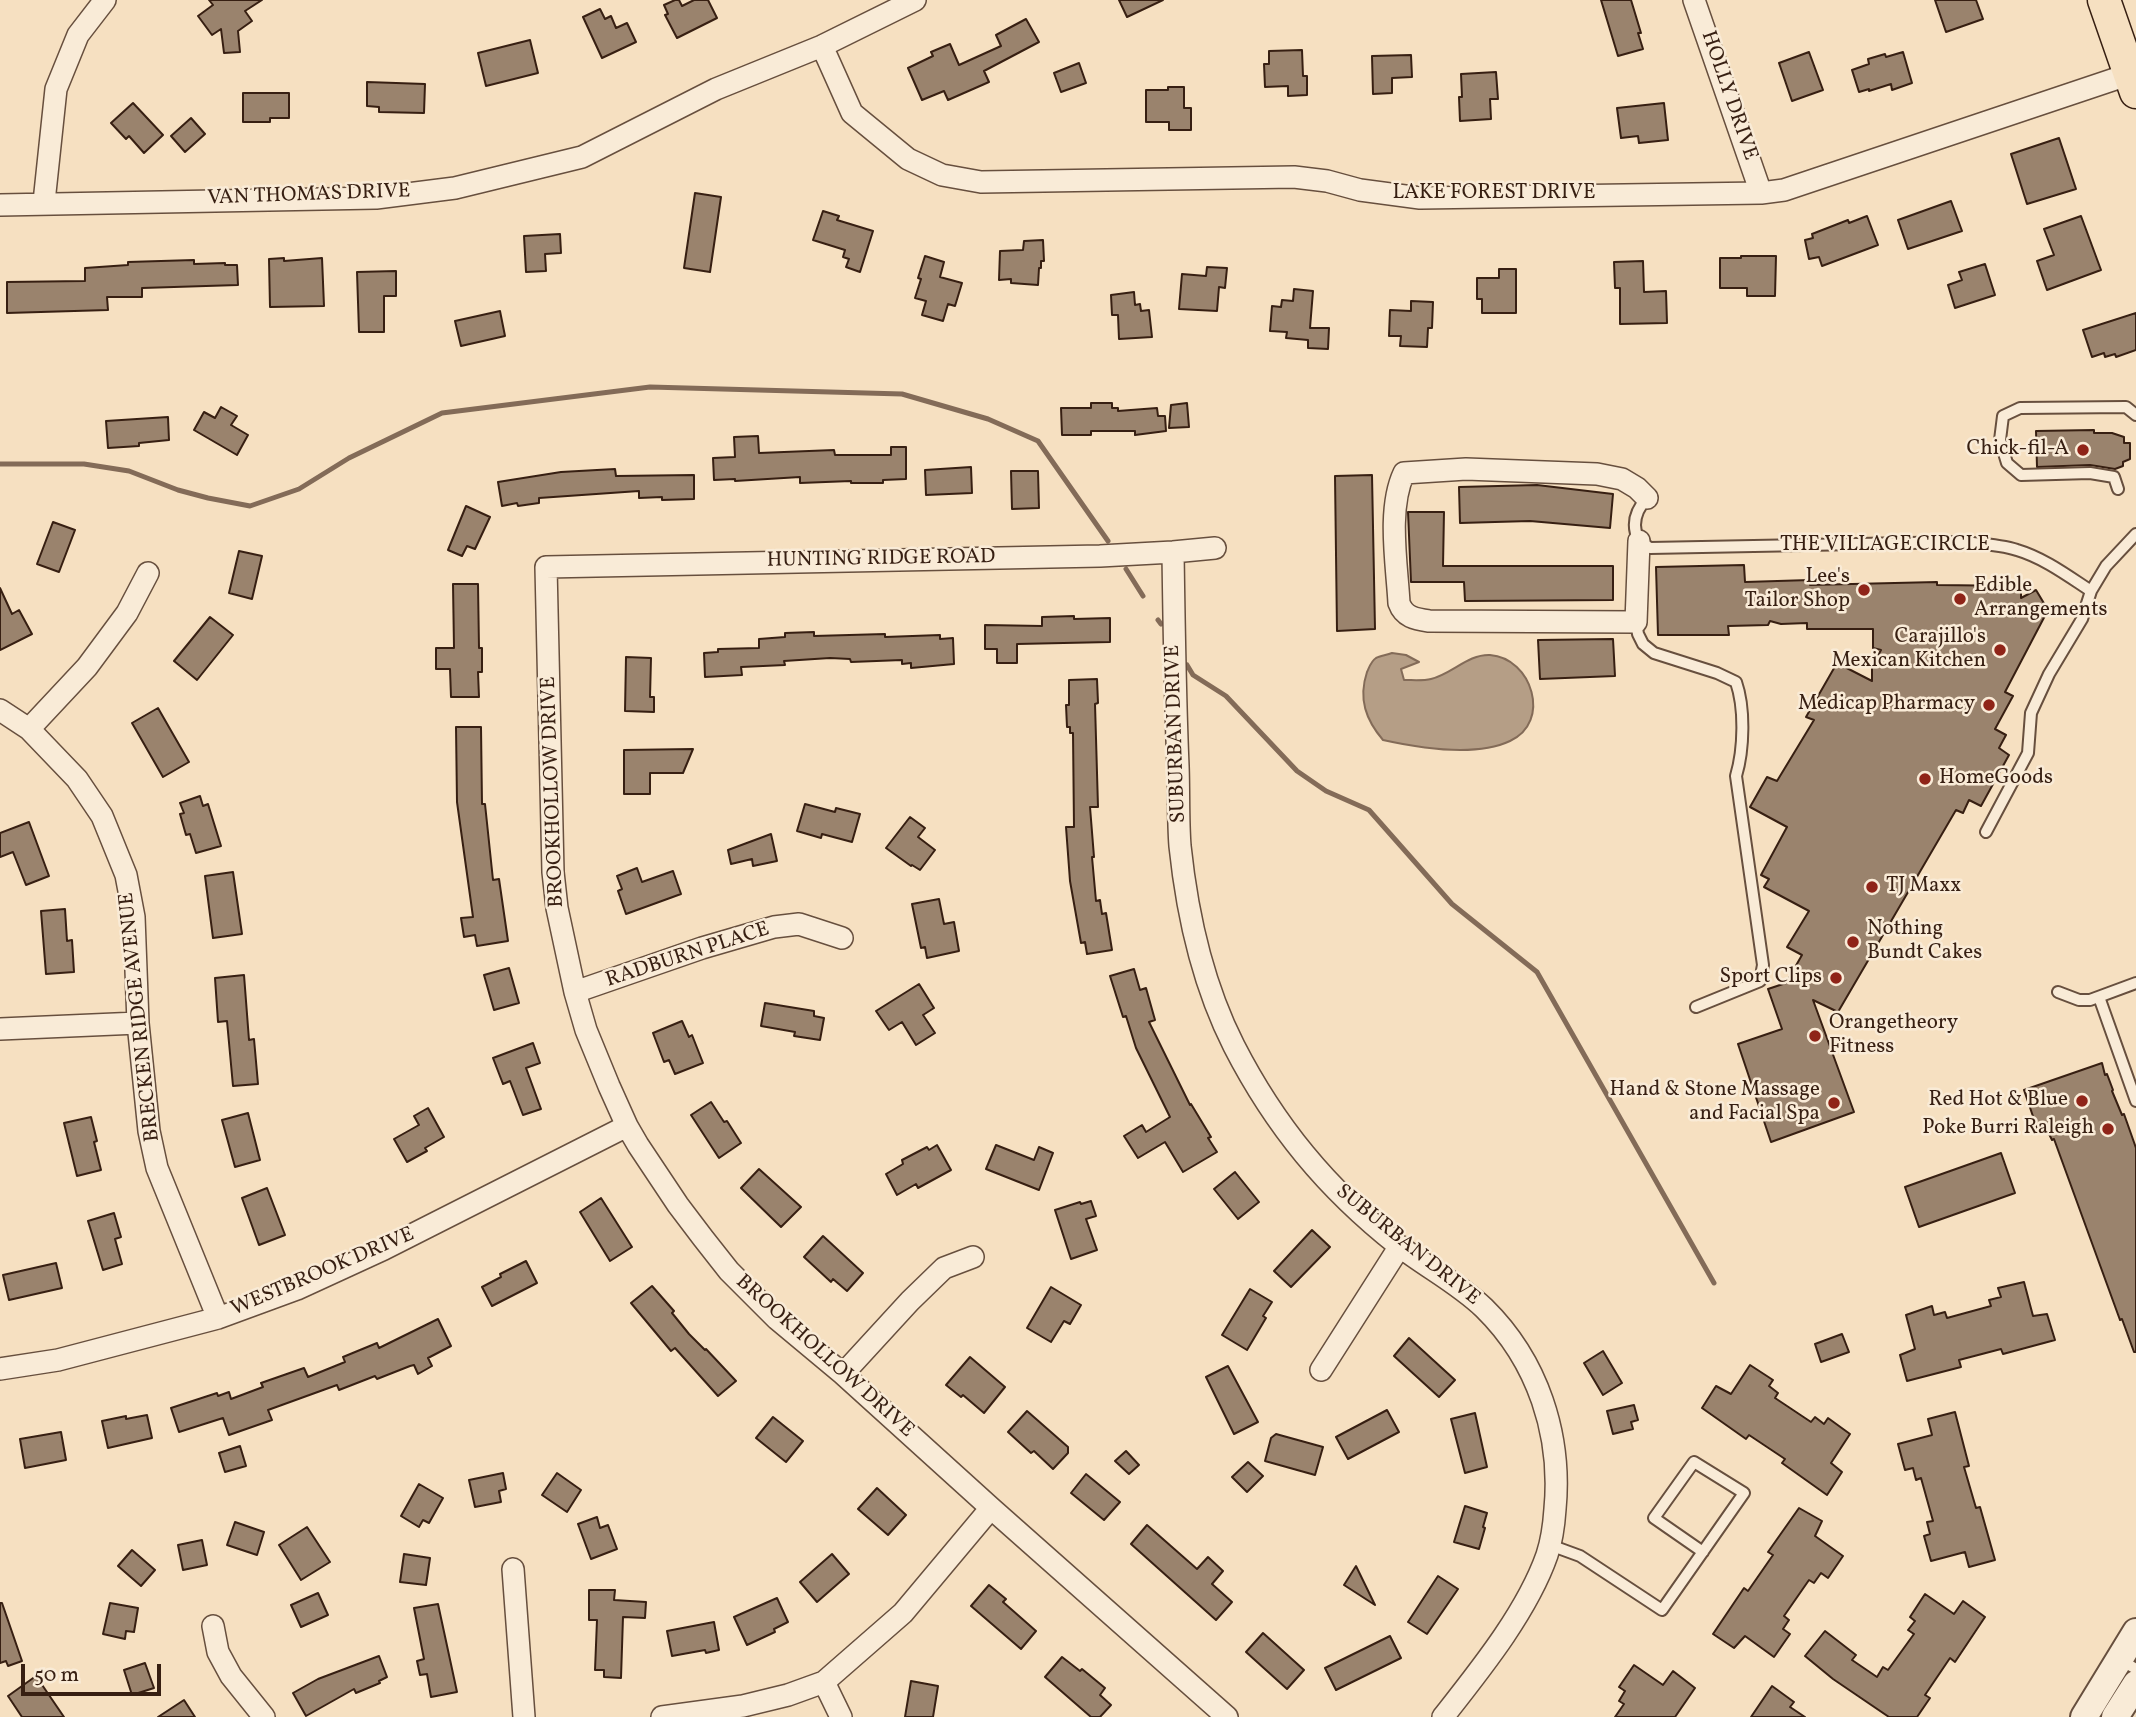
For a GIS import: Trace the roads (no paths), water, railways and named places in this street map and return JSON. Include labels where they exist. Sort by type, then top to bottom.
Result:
[{"type":"main road","points":[[2104,0],[2133,83]]},
{"type":"street","points":[[44,202],[56,89],[78,35],[104,0]]},
{"type":"street","name":"VAN THOMAS DRIVE","points":[[0,205],[44,202],[376,198],[455,188],[582,157],[716,89],[822,46],[915,0]]},
{"type":"street","name":"HOLLY DRIVE","points":[[1694,0],[1761,192]]},
{"type":"street","name":"LAKE FOREST DRIVE","points":[[822,46],[852,113],[908,159],[942,174],[981,182],[1294,177],[1420,198],[1784,190],[2133,83]]},
{"type":"street","points":[[1639,541],[1636,622],[1429,621],[1402,612],[1399,603],[1396,495],[1404,473],[1466,469],[1597,474],[1622,479],[1637,488],[1647,499]]},
{"type":"street","name":"HUNTING RIDGE ROAD","points":[[546,567],[1100,556],[1215,548]]},
{"type":"street","name":"SUBURBAN DRIVE","points":[[1173,552],[1180,844],[1198,946],[1213,996],[1254,1084],[1278,1121],[1324,1179],[1400,1246],[1458,1286],[1485,1309],[1510,1338],[1540,1392],[1556,1451],[1558,1486],[1547,1555],[1530,1592],[1498,1644],[1443,1717]]},
{"type":"street","name":"BROOKHOLLOW DRIVE","points":[[546,567],[553,872],[557,908],[586,1030],[627,1126],[678,1205],[729,1271],[777,1319],[843,1374],[1227,1717]]},
{"type":"street","points":[[29,729],[87,667],[127,613],[148,573]]},
{"type":"street","name":"BRECKEN RIDGE AVENUE","points":[[0,710],[29,729],[77,779],[102,816],[126,875],[134,917],[138,1023],[149,1131],[157,1168],[218,1318]]},
{"type":"street","name":"RADBURN PLACE","points":[[575,992],[702,948],[774,927],[799,924],[842,938]]},
{"type":"street","points":[[0,1028],[138,1023]]},
{"type":"street","name":"WESTBROOK DRIVE","points":[[0,1370],[58,1360],[218,1318],[297,1289],[384,1249],[627,1126]]},
{"type":"street","points":[[1321,1370],[1400,1246]]},
{"type":"street","points":[[843,1374],[944,1268],[972,1257]]},
{"type":"street","points":[[662,1717],[743,1706],[788,1695],[824,1682],[903,1613],[991,1508]]},
{"type":"street","points":[[513,1569],[524,1717]]},
{"type":"street","points":[[213,1626],[218,1653],[231,1676],[264,1717]]},
{"type":"street","points":[[2084,1717],[2128,1664],[2136,1632]]},
{"type":"street","points":[[824,1682],[841,1717]]},
{"type":"street","points":[[2115,1717],[2136,1684]]},
{"type":"lane","points":[[2118,489],[2113,477],[2090,473],[2021,475],[2007,463],[2000,440],[2003,416],[2020,408],[2113,407],[2126,407],[2136,415]]},
{"type":"lane","points":[[1639,541],[1634,520],[1647,499]]},
{"type":"lane","points":[[1986,832],[2028,753],[2031,713],[2049,674],[2082,619],[2091,591],[2106,566],[2136,534]]},
{"type":"lane","name":"THE VILLAGE CIRCLE","points":[[1639,541],[1650,548],[1961,542],[1999,546],[2018,550],[2048,563],[2091,591]]},
{"type":"lane","points":[[1636,622],[1643,644],[1654,653],[1736,682],[1740,693],[1742,758],[1736,776],[1763,965],[1760,981],[1696,1007]]},
{"type":"lane","points":[[2058,992],[2079,1000],[2099,997],[2136,983]]},
{"type":"lane","points":[[2099,997],[2136,1101]]},
{"type":"lane","points":[[1550,1545],[1580,1556],[1662,1610],[1703,1552],[1744,1493],[1693,1462],[1654,1518],[1703,1552]]},
{"type":"waterway","points":[[0,464],[84,464],[129,471],[178,490],[250,506],[299,489],[349,458],[442,413],[650,387],[902,394],[988,419],[1038,441],[1108,541]]},
{"type":"waterway","points":[[1126,569],[1143,596]]},
{"type":"waterway","points":[[1158,620],[1161,624]]},
{"type":"waterway","points":[[1187,665],[1193,675],[1226,696],[1297,771],[1326,791],[1369,810],[1452,904],[1537,972],[1714,1283]]},
{"type":"place","name":"Chick-fil-A","points":[[2083,450]]},
{"type":"place","name":"Lee's Tailor Shop","points":[[1864,590]]},
{"type":"place","name":"Edible Arrangements","points":[[1960,599]]},
{"type":"place","name":"Carajillo's Mexican Kitchen","points":[[2000,650]]},
{"type":"place","name":"Medicap Pharmacy","points":[[1989,705]]},
{"type":"place","name":"HomeGoods","points":[[1925,779]]},
{"type":"place","name":"TJ Maxx","points":[[1872,887]]},
{"type":"place","name":"Nothing Bundt Cakes","points":[[1853,942]]},
{"type":"place","name":"Sport Clips","points":[[1836,978]]},
{"type":"place","name":"Orangetheory Fitness","points":[[1815,1036]]},
{"type":"place","name":"Red Hot & Blue","points":[[2082,1101]]},
{"type":"place","name":"Hand & Stone Massage and Facial Spa","points":[[1834,1103]]},
{"type":"place","name":"Poke Burri Raleigh","points":[[2108,1129]]}]
